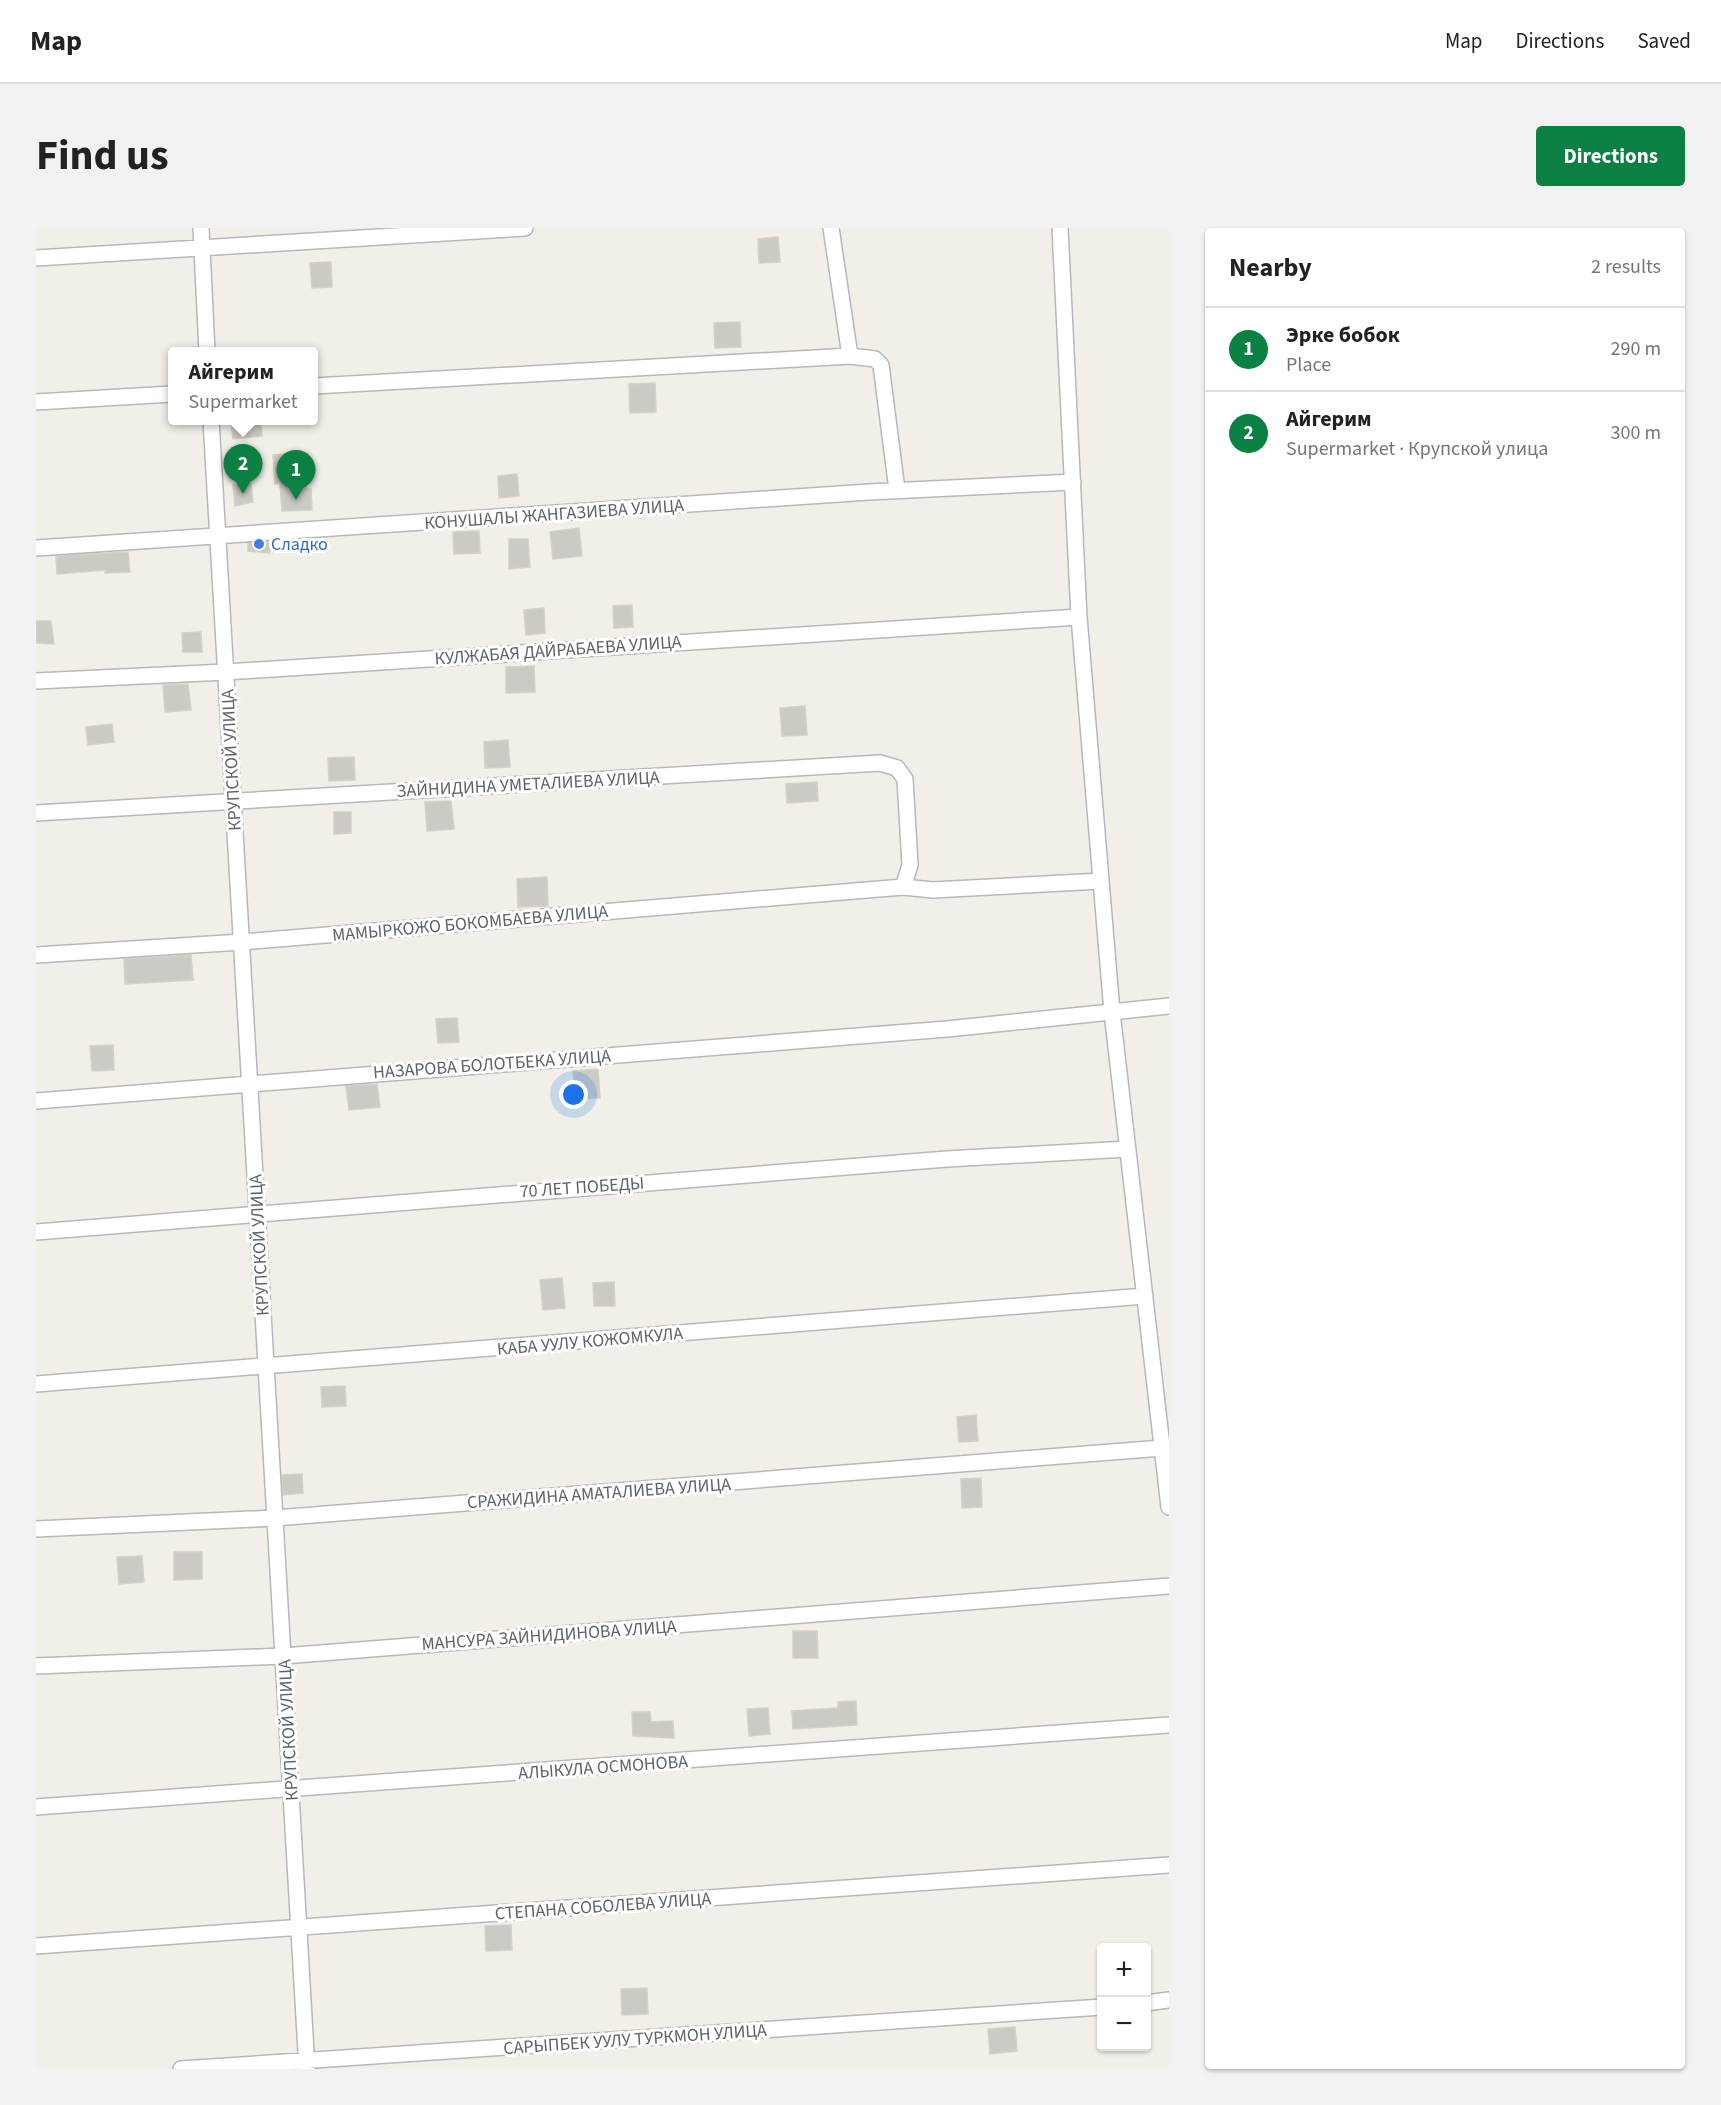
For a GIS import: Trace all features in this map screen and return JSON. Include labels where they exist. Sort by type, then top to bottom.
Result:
[{"type":"street","points":[[201,228],[207,347]]},
{"type":"street","points":[[36,258],[525,228]]},
{"type":"street","points":[[831,228],[850,356]]},
{"type":"street","points":[[1060,228],[1079,617],[1112,1012],[1169,1507]]},
{"type":"street","points":[[318,386],[850,356],[874,359],[881,365],[897,490]]},
{"type":"street","points":[[36,402],[168,394]]},
{"type":"street","name":"КРУПСКОЙ УЛИЦА","points":[[211,425],[307,2065]]},
{"type":"street","name":"КОНУШАЛЫ ЖАНГАЗИЕВА УЛИЦА","points":[[36,548],[218,538],[897,490],[1073,482]]},
{"type":"street","name":"КУЛЖАБАЯ ДАЙРАБАЕВА УЛИЦА","points":[[36,681],[226,672],[1079,617]]},
{"type":"street","name":"ЗАЙНИДИНА УМЕТАЛИЕВА УЛИЦА","points":[[36,813],[880,763],[897,768],[905,779],[910,865],[903,887]]},
{"type":"street","name":"МАМЫРКОЖО БОКОМБАЕВА УЛИЦА","points":[[36,955],[242,942],[903,887],[933,890],[1101,881]]},
{"type":"street","name":"НАЗАРОВА БОЛОТБЕКА УЛИЦА","points":[[36,1101],[947,1029],[1169,1006]]},
{"type":"street","name":"70 ЛЕТ ПОБЕДЫ","points":[[36,1232],[257,1212],[947,1159],[1128,1149]]},
{"type":"street","name":"КАБА УУЛУ КОЖОМКУЛА","points":[[36,1384],[266,1368],[1145,1296]]},
{"type":"street","name":"СРАЖИДИНА АМАТАЛИЕВА УЛИЦА","points":[[36,1529],[275,1518],[1162,1448]]},
{"type":"street","name":"МАНСУРА ЗАЙНИДИНОВА УЛИЦА","points":[[36,1666],[283,1656],[1169,1586]]},
{"type":"street","name":"АЛЫКУЛА ОСМОНОВА","points":[[36,1807],[291,1791],[1169,1725]]},
{"type":"street","name":"СТЕПАНА СОБОЛЕВА УЛИЦА","points":[[36,1946],[1169,1865]]},
{"type":"street","points":[[1151,2002],[1169,2000]]},
{"type":"street","name":"САРЫПБЕК УУЛУ ТУРКМОН УЛИЦА","points":[[181,2069],[307,2065],[1096,2008]]},
{"type":"building","points":[[778,237],[780,262],[759,263],[758,239]]},
{"type":"building","points":[[331,262],[332,287],[312,288],[310,263]]},
{"type":"building","points":[[740,322],[741,347],[715,348],[714,323]]},
{"type":"building","points":[[655,383],[656,412],[630,413],[629,384]]},
{"type":"building","points":[[232,425],[261,425],[262,436],[233,439]]},
{"type":"building","points":[[304,453],[306,489],[311,489],[312,510],[282,511],[280,483],[275,484],[273,455]]},
{"type":"building","points":[[517,474],[519,496],[499,498],[498,476]]},
{"type":"building","points":[[251,483],[253,502],[235,506],[233,485]]},
{"type":"building","points":[[579,528],[582,556],[553,559],[550,532]]},
{"type":"building","points":[[479,531],[480,553],[454,554],[453,532]]},
{"type":"building","points":[[509,539],[528,539],[530,567],[509,569]]},
{"type":"building","name":"Сладко","points":[[270,542],[270,553],[248,551],[248,543]]},
{"type":"building","points":[[128,552],[130,572],[105,573],[105,570],[57,574],[56,556]]},
{"type":"building","points":[[632,605],[633,627],[614,628],[613,606]]},
{"type":"building","points":[[544,608],[545,633],[526,635],[524,610]]},
{"type":"building","points":[[36,621],[51,621],[54,644],[36,643]]},
{"type":"building","points":[[201,632],[202,652],[183,652],[182,633]]},
{"type":"building","points":[[534,666],[535,692],[506,693],[506,667]]},
{"type":"building","points":[[188,684],[191,710],[165,712],[163,685]]},
{"type":"building","points":[[805,706],[807,735],[782,736],[780,708]]},
{"type":"building","points":[[112,724],[114,742],[88,745],[86,727]]},
{"type":"building","points":[[508,740],[510,767],[485,768],[484,742]]},
{"type":"building","points":[[354,757],[355,780],[329,781],[328,758]]},
{"type":"building","points":[[817,782],[818,801],[787,803],[786,784]]},
{"type":"building","points":[[451,801],[454,829],[427,831],[425,802]]},
{"type":"building","points":[[334,812],[351,812],[351,833],[334,834]]},
{"type":"building","points":[[547,877],[548,906],[518,907],[517,879]]},
{"type":"building","points":[[191,955],[193,980],[125,984],[124,959]]},
{"type":"building","points":[[457,1018],[459,1042],[438,1043],[436,1019]]},
{"type":"building","points":[[113,1045],[114,1070],[92,1071],[90,1046]]},
{"type":"building","points":[[598,1069],[600,1098],[575,1099],[573,1071]]},
{"type":"building","points":[[377,1084],[380,1107],[349,1110],[346,1086]]},
{"type":"building","points":[[562,1278],[565,1308],[543,1310],[540,1280]]},
{"type":"building","points":[[614,1282],[615,1306],[594,1306],[593,1283]]},
{"type":"building","points":[[345,1386],[346,1406],[322,1407],[321,1387]]},
{"type":"building","points":[[976,1415],[978,1441],[959,1442],[957,1417]]},
{"type":"building","points":[[302,1474],[303,1493],[283,1495],[282,1475]]},
{"type":"building","points":[[981,1478],[982,1507],[962,1508],[961,1479]]},
{"type":"building","points":[[174,1552],[202,1552],[202,1579],[174,1580]]},
{"type":"building","points":[[142,1556],[144,1582],[119,1584],[117,1557]]},
{"type":"building","points":[[793,1631],[817,1631],[818,1658],[793,1658]]},
{"type":"building","points":[[856,1701],[857,1725],[793,1729],[792,1711],[838,1708],[838,1702]]},
{"type":"building","points":[[768,1708],[770,1734],[749,1736],[747,1709]]},
{"type":"building","points":[[632,1712],[650,1712],[651,1722],[673,1721],[674,1738],[633,1736]]},
{"type":"building","points":[[511,1925],[512,1950],[486,1951],[485,1926]]},
{"type":"building","points":[[647,1988],[648,2014],[622,2015],[621,1989]]},
{"type":"building","points":[[1015,2027],[1017,2051],[990,2054],[988,2029]]},
{"type":"place","name":"Айгерим","points":[[243,494]]},
{"type":"place","name":"Эрке бобок","points":[[296,500]]},
{"type":"place","name":"Сладко","points":[[259,544]]}]
